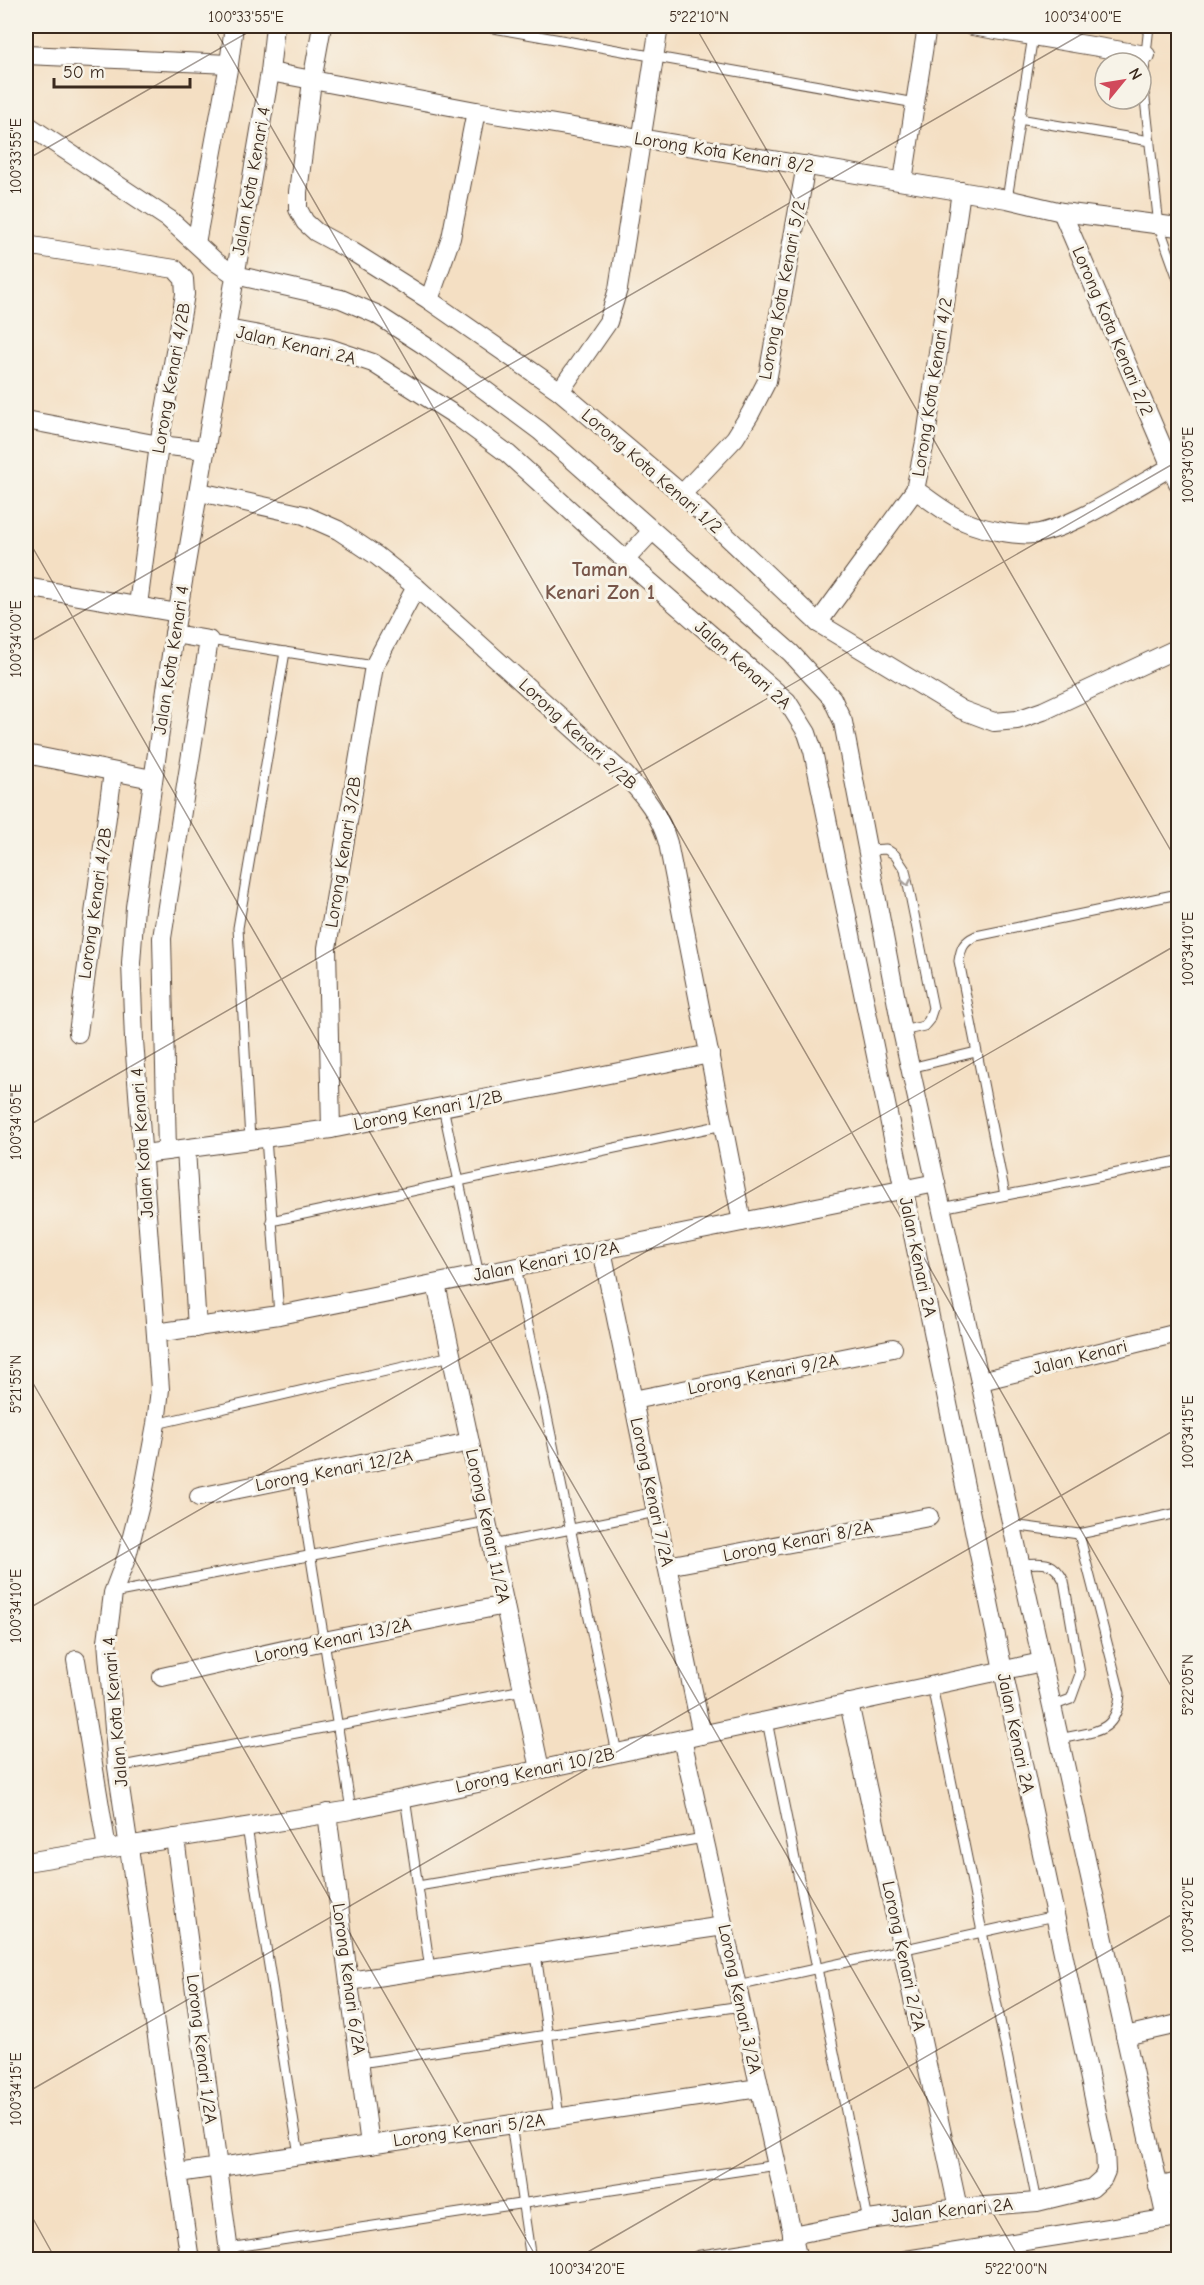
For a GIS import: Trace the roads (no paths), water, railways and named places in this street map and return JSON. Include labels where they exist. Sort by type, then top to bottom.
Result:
[{"type":"street","points":[[196,243],[234,26]]},
{"type":"street","name":"Jalan Kota Kenari 4","points":[[190,2259],[117,1767],[107,1641],[113,1593],[127,1556],[144,1489],[160,1389],[134,1040],[131,963],[135,906],[174,634],[270,72],[275,26]]},
{"type":"street","name":"Lorong Kota Kenari 1/2","points":[[322,26],[312,81],[298,192],[298,209],[302,216],[316,232],[353,252],[429,300],[560,391],[682,494],[818,623],[962,710],[994,722],[1017,720],[1043,711],[1179,648]]},
{"type":"street","points":[[560,391],[608,322],[618,289],[659,26]]},
{"type":"street","points":[[903,181],[927,26]]},
{"type":"street","points":[[972,26],[1122,51]]},
{"type":"street","points":[[26,55],[229,64]]},
{"type":"street","name":"Lorong Kota Kenari 8/2","points":[[270,72],[476,111],[1007,199],[1062,212],[1179,227]]},
{"type":"street","points":[[429,300],[451,238],[476,111]]},
{"type":"street","points":[[26,124],[169,219],[235,275]]},
{"type":"street","name":"Lorong Kota Kenari 5/2","points":[[682,494],[735,438],[767,381],[806,165]]},
{"type":"street","name":"Lorong Kota Kenari 4/2","points":[[818,623],[915,490],[926,437],[961,191]]},
{"type":"street","name":"Lorong Kota Kenari 2/2","points":[[1062,212],[1175,475]]},
{"type":"street","name":"Lorong Kenari 4/2B","points":[[26,245],[175,269],[181,274],[186,286],[159,445],[138,605]]},
{"type":"street","name":"Jalan Kenari 2A","points":[[235,275],[341,299],[376,314],[427,347],[540,431],[791,654],[832,698],[843,722],[910,1068],[1158,2187],[1172,2218]]},
{"type":"street","name":"Jalan Kenari 2A","points":[[226,329],[329,348],[373,363],[459,417],[508,454],[625,560],[788,701],[807,733],[813,751],[1105,2150],[1106,2170],[1103,2178],[1092,2188],[1037,2202],[958,2208],[868,2220],[795,2246],[699,2259]]},
{"type":"street","points":[[26,420],[159,445],[206,450]]},
{"type":"street","points":[[915,490],[966,522],[1005,531],[1032,534],[1052,530],[1175,475]]},
{"type":"street","name":"Lorong Kenari 2/2B","points":[[200,492],[304,515],[338,530],[377,556],[416,587],[625,775],[649,801],[663,826],[668,843],[742,1222]]},
{"type":"street","points":[[625,560],[652,531]]},
{"type":"street","points":[[26,587],[178,613]]},
{"type":"street","name":"Lorong Kenari 3/2B","points":[[331,1129],[327,948],[374,666],[416,587]]},
{"type":"street","points":[[167,1151],[162,938],[209,640],[174,634]]},
{"type":"street","points":[[26,754],[152,779]]},
{"type":"street","name":"Lorong Kenari 4/2B","points":[[78,1034],[113,772]]},
{"type":"street","name":"Lorong Kenari 1/2B","points":[[144,1154],[331,1129],[710,1054]]},
{"type":"street","points":[[186,1149],[197,1328]]},
{"type":"street","name":"Jalan Kenari 10/2A","points":[[156,1333],[279,1315],[936,1183]]},
{"type":"street","name":"Lorong Kenari 7/2A","points":[[602,1250],[702,1735]]},
{"type":"street","name":"Lorong Kenari 11/2A","points":[[436,1284],[540,1769]]},
{"type":"street","name":"Jalan Kenari","points":[[981,1382],[1179,1333]]},
{"type":"street","name":"Lorong Kenari 9/2A","points":[[633,1400],[893,1348]]},
{"type":"street","name":"Lorong Kenari 12/2A","points":[[199,1497],[470,1442]]},
{"type":"street","name":"Lorong Kenari 8/2A","points":[[667,1566],[929,1517]]},
{"type":"street","name":"Lorong Kenari 13/2A","points":[[162,1677],[324,1641],[505,1605]]},
{"type":"street","points":[[76,1660],[107,1849]]},
{"type":"street","name":"Lorong Kenari 10/2B","points":[[26,1862],[351,1810],[1042,1662]]},
{"type":"street","name":"Lorong Kenari 2/2A","points":[[849,1703],[958,2208]]},
{"type":"street","name":"Lorong Kenari 3/2A","points":[[682,1739],[795,2246]]},
{"type":"street","name":"Lorong Kenari 6/2A","points":[[327,1814],[370,2145]]},
{"type":"street","name":"Lorong Kenari 1/2A","points":[[175,1838],[229,2254]]},
{"type":"street","points":[[349,1981],[724,1926]]},
{"type":"street","points":[[1125,2036],[1179,2024]]},
{"type":"street","name":"Lorong Kenari 5/2A","points":[[178,2172],[759,2088]]},
{"type":"street","points":[[1158,2187],[1179,2182]]},
{"type":"street","points":[[906,2259],[984,2254],[1172,2218]]},
{"type":"lane","points":[[482,26],[915,103]]},
{"type":"lane","points":[[1146,51],[1149,26]]},
{"type":"lane","points":[[1007,199],[1033,36]]},
{"type":"lane","points":[[1146,111],[1159,226],[1179,279]]},
{"type":"lane","points":[[1019,119],[1150,141]]},
{"type":"lane","points":[[209,640],[374,666]]},
{"type":"lane","points":[[279,1315],[271,1221],[258,1139],[238,928],[285,652]]},
{"type":"lane","points":[[869,850],[886,849],[895,855],[905,870],[933,1008],[924,1026],[902,1030]]},
{"type":"lane","points":[[1005,1195],[959,961],[961,948],[967,940],[976,936],[1179,894]]},
{"type":"lane","points":[[910,1068],[976,1052]]},
{"type":"lane","points":[[443,1107],[479,1275]]},
{"type":"lane","points":[[271,1221],[723,1125]]},
{"type":"lane","points":[[941,1208],[1179,1161]]},
{"type":"lane","points":[[516,1267],[616,1753]]},
{"type":"lane","points":[[156,1424],[451,1356]]},
{"type":"lane","points":[[297,1477],[351,1810]]},
{"type":"lane","points":[[492,1545],[656,1512]]},
{"type":"lane","points":[[1011,1525],[1079,1534],[1179,1513]]},
{"type":"lane","points":[[113,1593],[487,1522]]},
{"type":"lane","points":[[1059,1739],[1102,1729],[1112,1722],[1119,1711],[1120,1693],[1079,1534]]},
{"type":"lane","points":[[1021,1564],[1050,1564],[1059,1571],[1064,1581],[1080,1674],[1071,1699],[1052,1706]]},
{"type":"lane","points":[[932,1686],[1037,2202]]},
{"type":"lane","points":[[117,1767],[523,1690]]},
{"type":"lane","points":[[767,1721],[868,2220]]},
{"type":"lane","points":[[405,1798],[430,1969]]},
{"type":"lane","points":[[247,1827],[299,2155]]},
{"type":"lane","points":[[418,1886],[704,1838]]},
{"type":"lane","points":[[737,1986],[1055,1916]]},
{"type":"lane","points":[[536,1954],[559,2117]]},
{"type":"lane","points":[[360,2063],[741,2006]]},
{"type":"lane","points":[[511,2124],[531,2259]]},
{"type":"lane","points":[[229,2254],[522,2203],[777,2165]]},
{"type":"district","name":"Taman Kenari Zon 1","points":[[600,580]]}]
